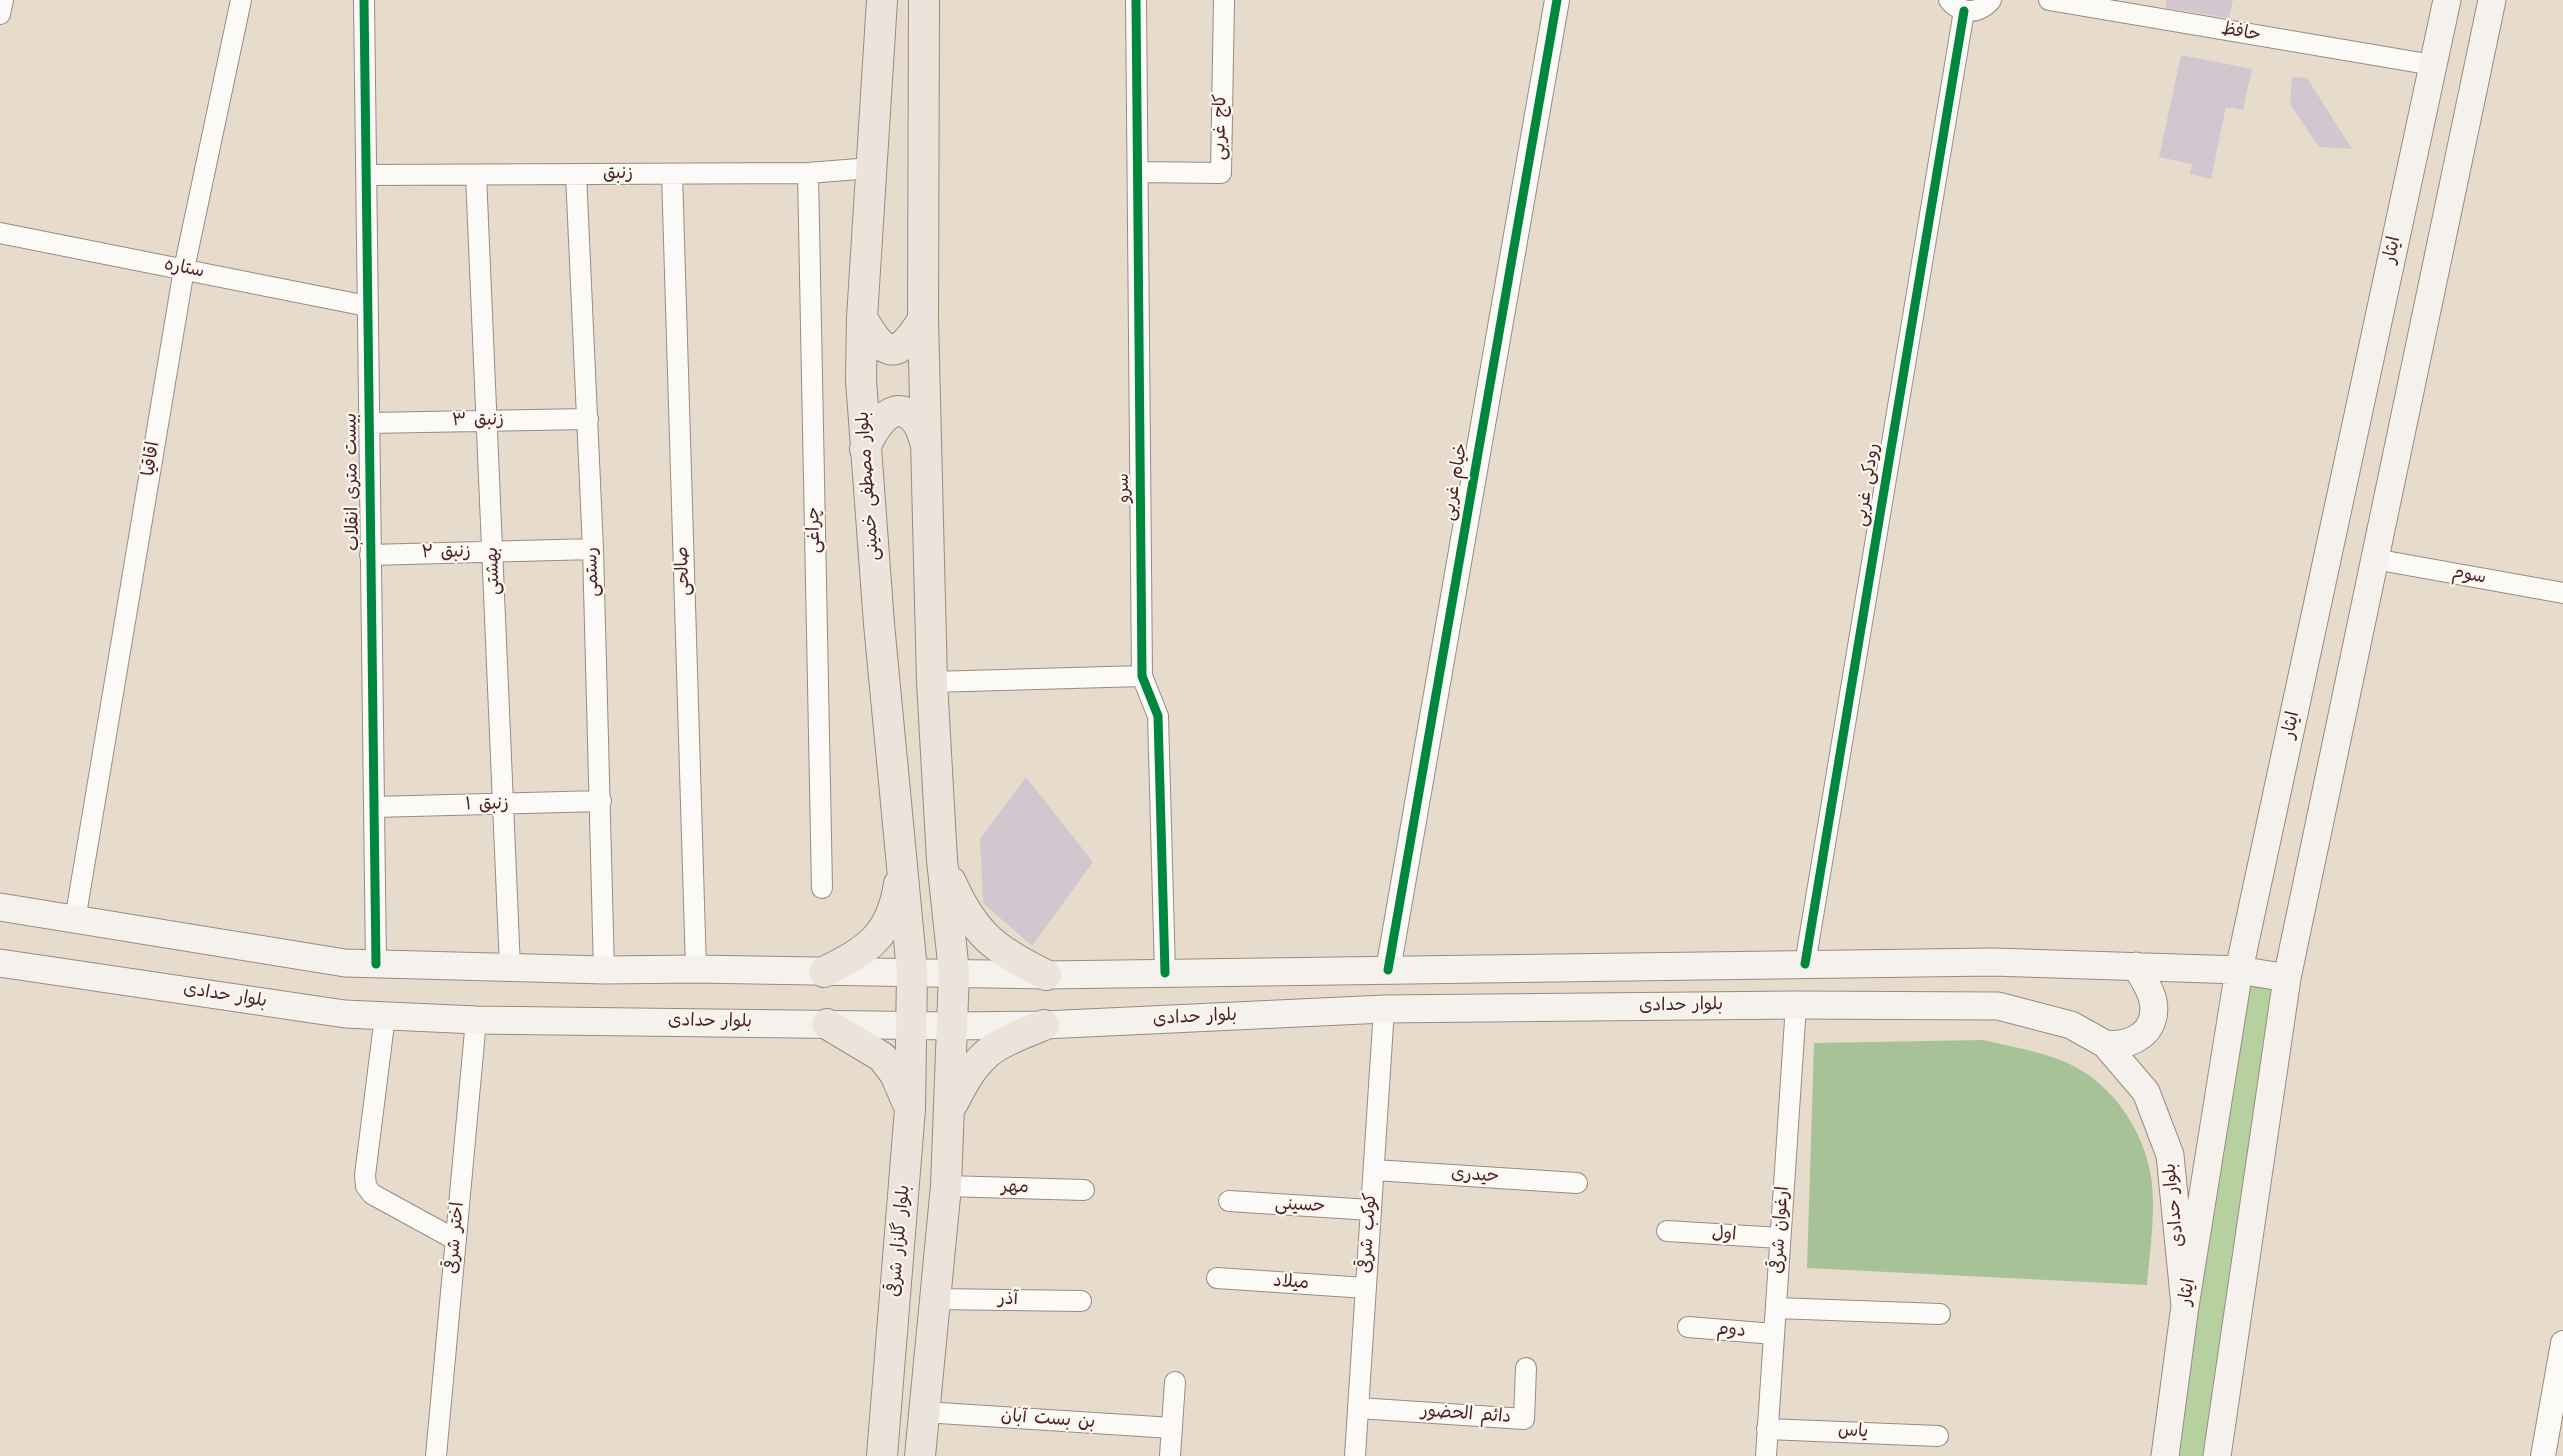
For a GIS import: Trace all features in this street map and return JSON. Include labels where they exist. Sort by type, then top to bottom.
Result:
[{"type":"main road","name":"بلوار مصطفی خمینی","points":[[882,0],[862,318],[861,380],[880,636],[912,971],[911,1025]]},
{"type":"main road","points":[[920,1456],[946,1186],[954,972],[942,860],[932,682],[924,319],[924,0]]},
{"type":"main road","name":"ایثار","points":[[2165,1456],[2185,1306],[2239,970],[2447,0]]},
{"type":"main road","points":[[2217,1456],[2287,978],[2492,0]]},
{"type":"main road","points":[[862,318],[876,343],[890,350],[899,349],[911,340],[924,319]]},
{"type":"main road","points":[[865,449],[870,433],[878,422],[885,415],[894,412],[904,412],[913,417],[926,445]]},
{"type":"main road","points":[[824,972],[859,954],[883,932],[896,900],[903,860]]},
{"type":"main road","points":[[942,860],[961,906],[975,926],[1013,959],[1046,975]]},
{"type":"main road","points":[[0,907],[345,963],[375,964],[604,970],[912,971],[1046,975],[1993,962],[2239,970],[2287,978]]},
{"type":"main road","name":"بلوار حدادی","points":[[0,963],[345,1014],[476,1020],[953,1026],[1384,1009],[1796,1005],[1998,1006],[2071,1025],[2105,1044],[2146,1092],[2170,1155],[2185,1306]]},
{"type":"main road","points":[[2105,1044],[2120,1046],[2135,1041],[2147,1031],[2153,1016],[2153,1000],[2136,966]]},
{"type":"main road","points":[[826,1023],[882,1057],[895,1074],[910,1109]]},
{"type":"main road","points":[[950,1108],[977,1060],[998,1044],[1044,1024]]},
{"type":"main road","name":"بلوار گلزار شرقی","points":[[882,1456],[910,1109],[911,1025]]},
{"type":"street","points":[[0,15],[3,0]]},
{"type":"street","name":"اقاقیا","points":[[75,920],[183,269],[241,0]]},
{"type":"street","name":"بیست متری انقلاب","points":[[364,0],[375,964]]},
{"type":"street","name":"سرو","points":[[1136,0],[1142,676],[1158,716],[1165,973]]},
{"type":"street","name":"کاج غربی","points":[[1138,172],[1221,173],[1224,0]]},
{"type":"street","name":"خیام غربی","points":[[1388,970],[1557,0]]},
{"type":"street","points":[[1956,5],[1980,9],[1991,0]]},
{"type":"street","name":"حافظ","points":[[2049,0],[2433,65]]},
{"type":"street","name":"رودکی غربی","points":[[1805,964],[1956,5]]},
{"type":"street","name":"زنبق","points":[[366,175],[808,173],[871,168]]},
{"type":"street","name":"چراغی","points":[[808,173],[822,888]]},
{"type":"street","name":"رستمی","points":[[576,174],[593,549],[604,970]]},
{"type":"street","name":"صالحی","points":[[672,174],[696,969]]},
{"type":"street","name":"بهشتی","points":[[476,175],[510,967]]},
{"type":"street","name":"ستاره","points":[[0,233],[367,306]]},
{"type":"street","name":"زنبق ۳","points":[[369,423],[588,419]]},
{"type":"street","name":"زنبق ۲","points":[[370,555],[593,549]]},
{"type":"street","name":"سوم","points":[[2374,559],[2563,594]]},
{"type":"street","points":[[932,682],[1142,676]]},
{"type":"street","name":"زنبق ۱","points":[[374,807],[601,801]]},
{"type":"street","name":"ارغوان شرقی","points":[[1766,1456],[1796,1005]]},
{"type":"street","name":"کوکب شرقی","points":[[1355,1456],[1384,1009]]},
{"type":"street","points":[[385,1016],[365,1175],[366,1186],[372,1194],[456,1240]]},
{"type":"street","name":"اختر شرقی","points":[[436,1456],[476,1020]]},
{"type":"street","name":"حیدری","points":[[1374,1170],[1577,1183]]},
{"type":"street","name":"مهر","points":[[946,1186],[1084,1190]]},
{"type":"street","name":"حسینی","points":[[1229,1201],[1371,1210]]},
{"type":"street","name":"اول","points":[[1667,1231],[1780,1238]]},
{"type":"street","name":"میلاد","points":[[1216,1278],[1366,1288]]},
{"type":"street","name":"آذر","points":[[935,1299],[1081,1301]]},
{"type":"street","points":[[1776,1308],[1940,1314]]},
{"type":"street","name":"دوم","points":[[1688,1328],[1774,1334]]},
{"type":"street","points":[[2543,1456],[2563,1343]]},
{"type":"street","name":"دائم الحضور","points":[[1358,1408],[1524,1419],[1526,1368]]},
{"type":"street","points":[[1170,1456],[1175,1382]]},
{"type":"street","name":"بن بست آبان","points":[[924,1412],[1172,1428]]},
{"type":"street","name":"یاس","points":[[1767,1429],[1938,1436]]},
{"type":"green space","points":[[2244,982],[2271,988],[2207,1456],[2176,1456]]},
{"type":"green space","points":[[1983,1040],[2063,1061],[2094,1079],[2120,1106],[2139,1137],[2150,1171],[2153,1199],[2147,1285],[1807,1268],[1814,1043]]},
{"type":"building","points":[[2166,0],[2233,0],[2229,18],[2166,8]]},
{"type":"building","points":[[2181,55],[2252,69],[2243,110],[2226,107],[2211,179],[2190,174],[2192,164],[2159,157]]},
{"type":"building","points":[[2292,77],[2307,78],[2352,149],[2319,147],[2290,104]]},
{"type":"building","points":[[1026,777],[1093,862],[1032,946],[983,903],[980,839]]},
{"type":"cycle path","points":[[364,0],[376,964]]},
{"type":"cycle path","points":[[1136,0],[1142,676],[1158,716],[1165,973]]},
{"type":"cycle path","points":[[1388,970],[1557,0]]},
{"type":"cycle path","points":[[1805,964],[1964,11]]}]
